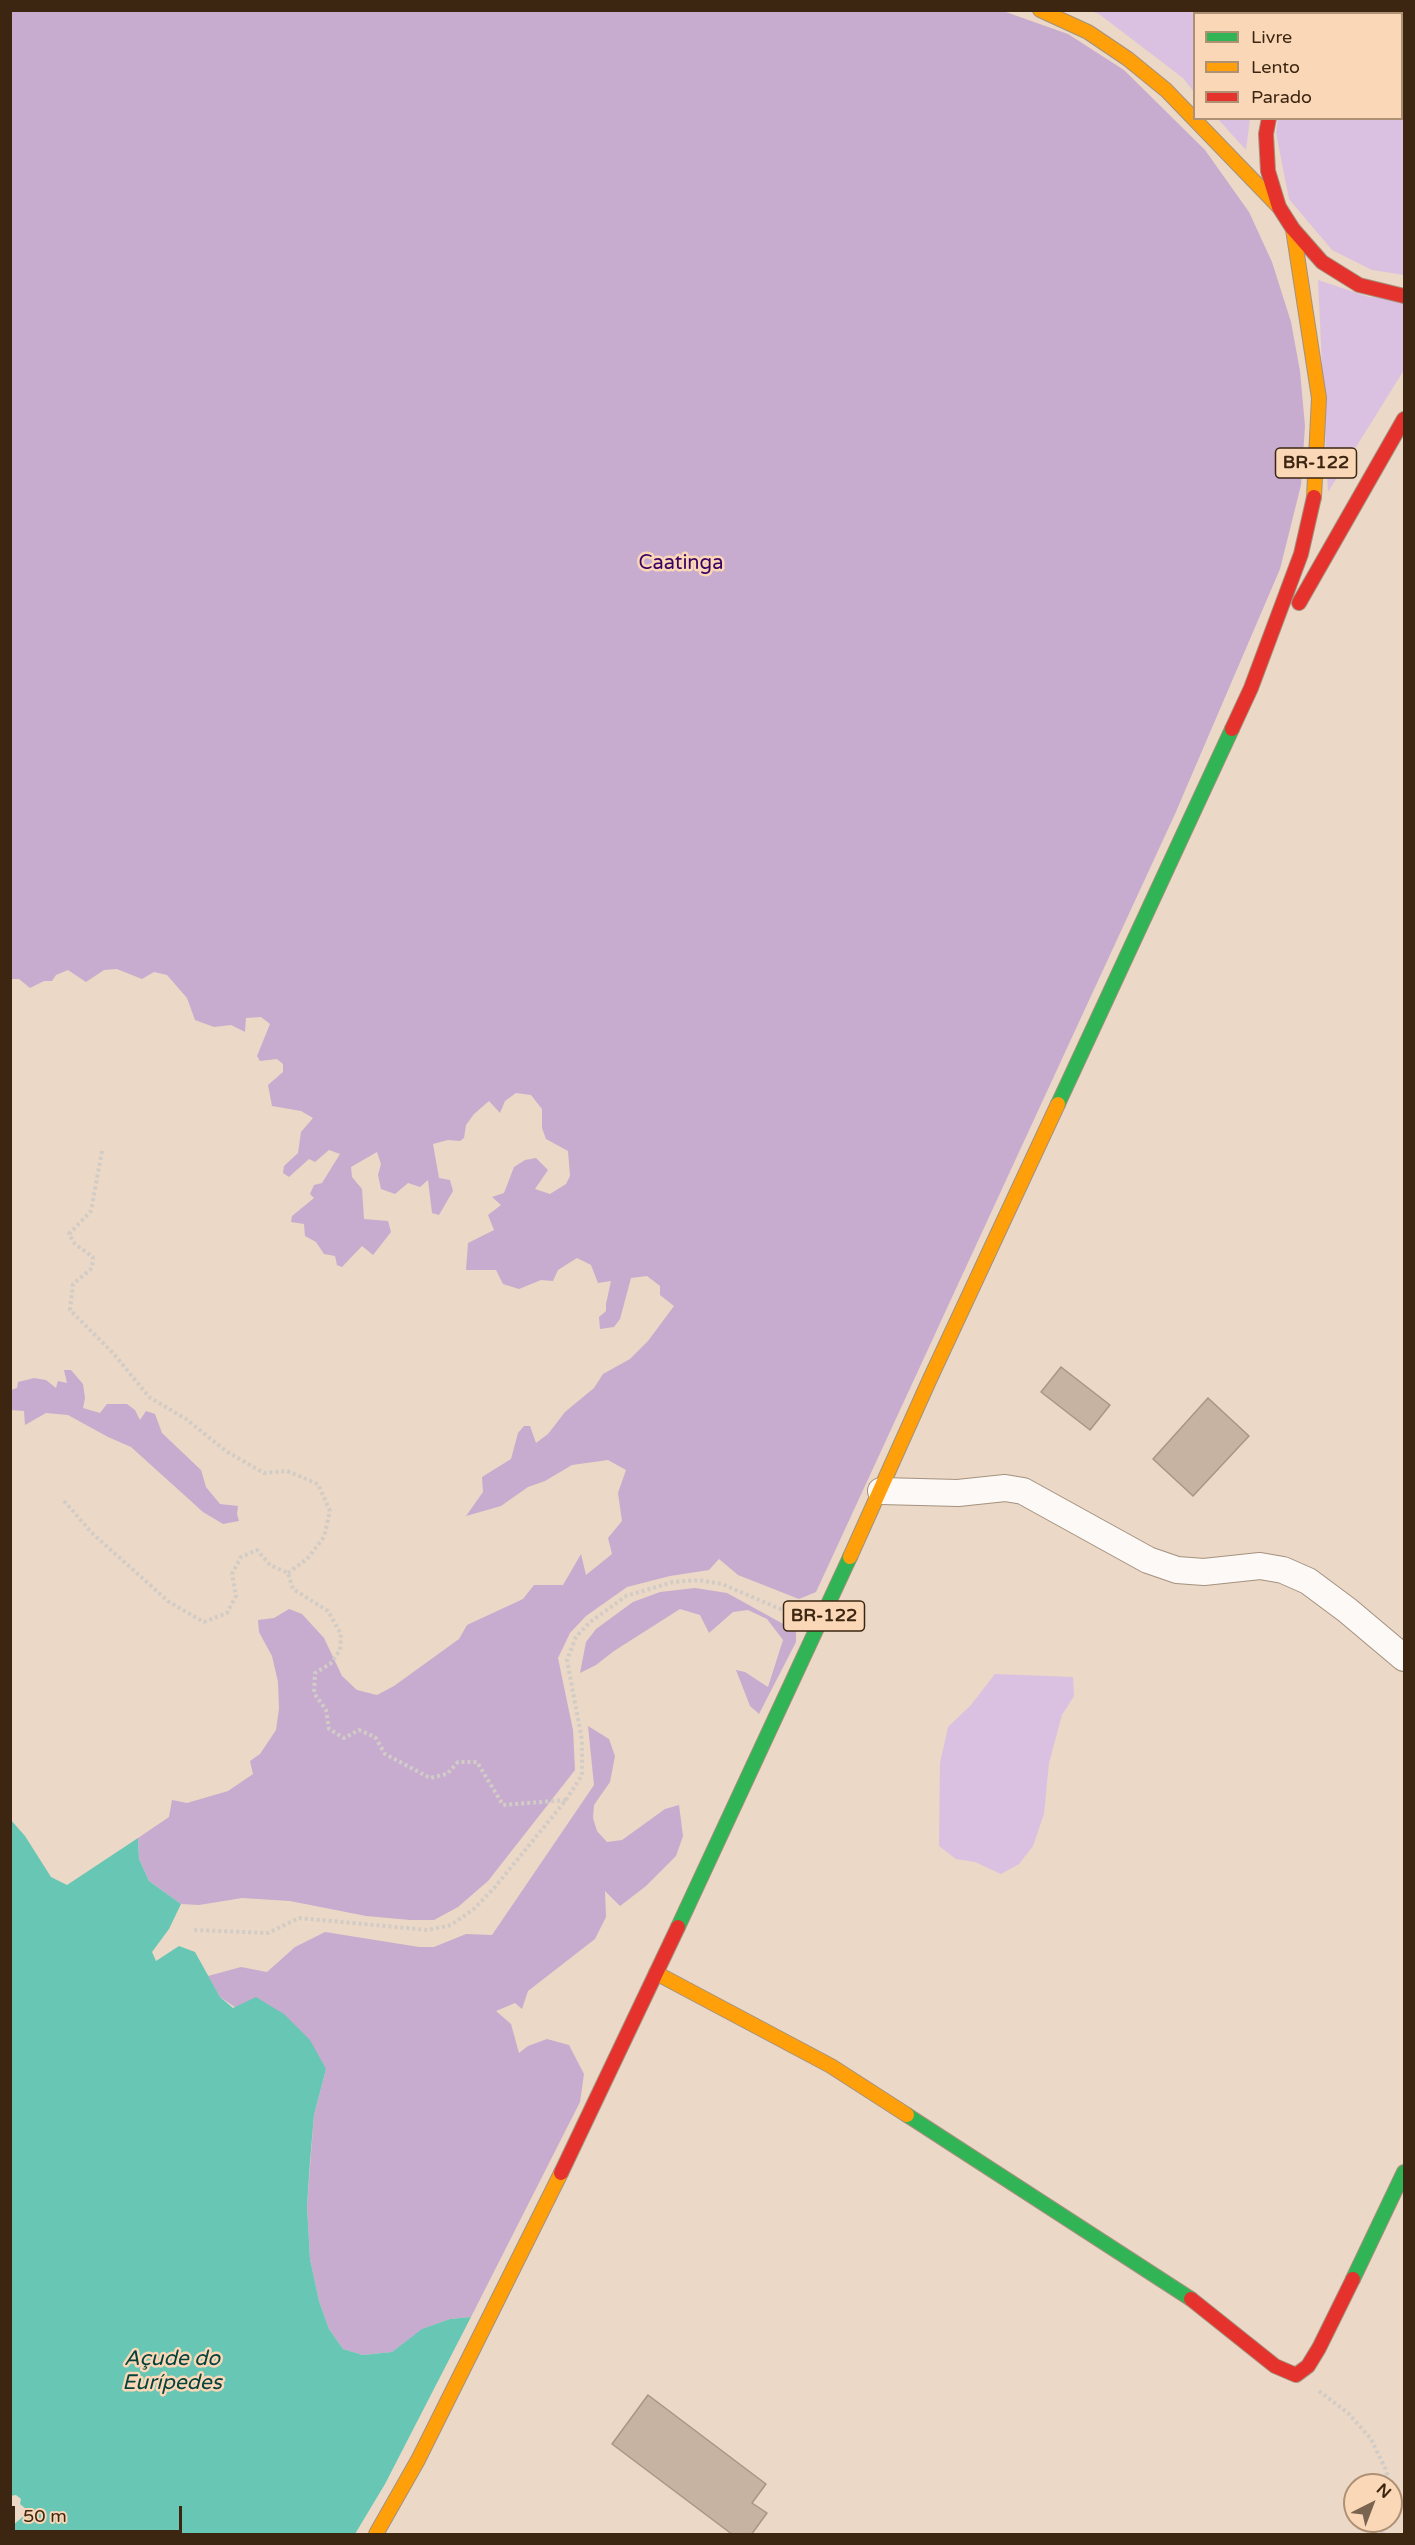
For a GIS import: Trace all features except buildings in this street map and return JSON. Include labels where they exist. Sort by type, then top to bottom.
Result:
[{"type":"main road","points":[[1040,10],[1088,32],[1136,65],[1167,90],[1193,117]]},
{"type":"main road","points":[[1196,120],[1279,207]]},
{"type":"main road","name":"BR-122","points":[[1269,120],[1266,134],[1268,171],[1279,207],[1293,229],[1322,262],[1359,285],[1404,296]]},
{"type":"main road","name":"BR-122","points":[[376,2535],[418,2460],[540,2219],[820,1626],[1251,688],[1300,554],[1315,494],[1319,398],[1293,229]]},
{"type":"main road","name":"BR-122","points":[[1251,688],[1404,418]]},
{"type":"main road","points":[[656,1973],[831,2066],[1189,2297],[1275,2366],[1288,2373],[1296,2375],[1308,2366],[1333,2322],[1404,2172]]},
{"type":"street","points":[[881,1491],[958,1493],[1005,1488],[1023,1491],[1148,1560],[1177,1570],[1204,1572],[1260,1566],[1283,1570],[1308,1581],[1404,1658]]},
{"type":"path","points":[[102,1151],[91,1211],[69,1234],[75,1244],[93,1257],[92,1268],[73,1284],[70,1310],[114,1354],[149,1397],[186,1419],[226,1451],[264,1473],[287,1472],[318,1484],[330,1511],[324,1537],[307,1559],[288,1573]]},
{"type":"path","points":[[64,1501],[92,1533],[169,1602],[204,1622],[227,1613],[236,1596],[232,1574],[242,1557],[257,1550],[270,1565],[288,1573],[293,1589],[328,1611],[341,1634],[340,1650],[330,1664],[315,1673],[314,1693],[326,1710],[329,1729],[344,1738],[359,1730],[375,1737],[385,1754],[430,1778],[447,1774],[458,1762],[477,1762],[503,1805],[566,1800]]},
{"type":"path","points":[[194,1930],[268,1933],[298,1918],[429,1930],[451,1925],[475,1908],[566,1800],[582,1775],[582,1740],[567,1660],[576,1637],[590,1622],[626,1596],[673,1582],[699,1580],[722,1584],[820,1626]]},
{"type":"path","points":[[1296,2375],[1348,2413],[1371,2439],[1387,2473]]},
{"type":"shaded area","points":[[1091,11],[1302,11],[1193,12],[1193,91],[1183,78],[1099,14]]},
{"type":"shaded area","points":[[1404,11],[1404,275],[1372,270],[1332,250],[1289,199],[1276,133],[1278,120],[1403,120],[1403,12],[1366,12]]},
{"type":"shaded area","points":[[1219,120],[1250,120],[1246,150]]},
{"type":"shaded area","points":[[1318,280],[1369,297],[1404,298],[1404,370],[1328,492]]},
{"type":"shaded area","points":[[995,1674],[1073,1677],[1074,1696],[1062,1715],[1049,1763],[1044,1814],[1033,1846],[1019,1864],[1001,1874],[975,1862],[956,1859],[939,1846],[940,1763],[948,1727],[971,1705]]},
{"type":"green space","name":"Caatinga","points":[[11,11],[1003,11],[1068,34],[1124,70],[1205,150],[1249,212],[1272,262],[1291,322],[1300,371],[1305,426],[1301,485],[1280,569],[1175,814],[816,1592],[799,1599],[738,1575],[719,1559],[709,1570],[670,1576],[627,1587],[586,1616],[570,1633],[558,1658],[573,1730],[575,1770],[488,1881],[458,1907],[434,1920],[366,1916],[290,1901],[242,1898],[199,1905],[181,1904],[149,1881],[139,1859],[138,1838],[169,1817],[172,1800],[187,1803],[228,1791],[253,1774],[250,1761],[260,1754],[276,1730],[279,1708],[278,1682],[272,1656],[259,1632],[258,1620],[274,1618],[289,1609],[302,1614],[324,1638],[342,1676],[357,1690],[377,1695],[394,1686],[459,1639],[467,1625],[523,1599],[534,1585],[563,1585],[581,1554],[586,1575],[612,1554],[608,1538],[622,1521],[618,1493],[626,1470],[608,1460],[572,1465],[545,1481],[528,1487],[501,1506],[466,1516],[483,1492],[482,1477],[511,1459],[518,1433],[524,1426],[530,1426],[536,1443],[548,1434],[565,1412],[594,1388],[603,1374],[630,1359],[648,1341],[674,1306],[660,1295],[660,1286],[647,1276],[631,1278],[620,1319],[614,1327],[600,1329],[599,1317],[606,1311],[611,1281],[598,1283],[591,1265],[577,1258],[558,1270],[553,1281],[541,1280],[519,1289],[503,1284],[496,1270],[466,1270],[468,1243],[494,1230],[488,1215],[501,1205],[492,1197],[504,1193],[514,1167],[525,1160],[536,1158],[548,1170],[535,1189],[550,1194],[566,1184],[570,1176],[568,1151],[546,1139],[542,1128],[542,1109],[531,1095],[516,1093],[505,1101],[500,1113],[489,1101],[474,1114],[466,1125],[464,1138],[460,1141],[448,1140],[433,1144],[439,1178],[450,1180],[453,1191],[439,1215],[432,1213],[428,1180],[420,1187],[408,1183],[395,1194],[381,1189],[378,1175],[381,1164],[377,1152],[351,1167],[352,1177],[362,1189],[364,1219],[388,1221],[391,1232],[373,1255],[362,1246],[342,1267],[337,1265],[335,1256],[324,1254],[316,1242],[305,1236],[304,1224],[291,1222],[292,1216],[314,1198],[310,1194],[314,1185],[322,1183],[340,1154],[329,1150],[315,1162],[309,1159],[289,1177],[283,1173],[284,1166],[298,1153],[301,1132],[313,1118],[301,1111],[272,1106],[268,1085],[283,1072],[283,1064],[277,1059],[260,1061],[257,1056],[270,1024],[261,1017],[246,1018],[245,1032],[231,1025],[214,1027],[195,1020],[187,998],[167,975],[154,972],[142,979],[117,969],[104,970],[86,982],[68,970],[56,975],[52,981],[44,981],[30,988],[19,979],[11,979]]},
{"type":"green space","points":[[64,1370],[71,1370],[83,1384],[85,1398],[83,1408],[100,1413],[107,1404],[127,1404],[135,1410],[140,1420],[146,1411],[155,1414],[162,1433],[201,1470],[206,1487],[220,1504],[238,1506],[239,1521],[223,1524],[203,1512],[131,1447],[68,1415],[46,1413],[25,1425],[24,1411],[11,1410],[11,1390],[17,1388],[18,1382],[34,1378],[46,1380],[56,1388],[58,1381],[67,1383]]},
{"type":"green space","points":[[695,1588],[727,1593],[796,1631],[796,1642],[759,1714],[750,1706],[736,1670],[745,1672],[768,1687],[783,1640],[767,1619],[748,1610],[733,1612],[709,1633],[700,1615],[680,1609],[596,1665],[580,1673],[586,1642],[596,1629],[633,1602],[660,1592]]},
{"type":"green space","points":[[588,1726],[609,1739],[615,1756],[610,1782],[594,1805],[593,1818],[597,1831],[607,1842],[622,1840],[665,1809],[679,1805],[683,1836],[676,1856],[646,1886],[620,1906],[605,1891],[606,1917],[595,1939],[528,1991],[522,2009],[515,2003],[496,2011],[511,2024],[519,2053],[528,2046],[547,2039],[569,2045],[584,2074],[580,2102],[471,2317],[450,2319],[423,2329],[392,2352],[363,2355],[343,2349],[329,2329],[319,2301],[310,2259],[307,2206],[314,2115],[326,2069],[220,1997],[208,1976],[241,1967],[267,1972],[295,1947],[325,1932],[419,1947],[434,1947],[466,1934],[492,1935],[594,1785]]},
{"type":"water","name":"Açude do Eurípedes","points":[[10,1819],[25,1836],[51,1877],[67,1885],[138,1838],[139,1859],[149,1881],[181,1904],[169,1929],[152,1952],[156,1961],[179,1946],[195,1952],[220,1997],[233,2008],[256,1997],[284,2014],[310,2040],[326,2069],[314,2115],[310,2162],[307,2206],[310,2259],[319,2301],[329,2329],[343,2349],[363,2355],[392,2352],[422,2329],[450,2319],[471,2317],[385,2484],[355,2534],[11,2534],[11,2527],[27,2513],[20,2504],[21,2499],[16,2495],[10,2496]]},
{"type":"traffic: fast","points":[[1058,1104],[1232,729]]},
{"type":"traffic: fast","points":[[678,1927],[850,1557]]},
{"type":"traffic: fast","points":[[907,2115],[1191,2299]]},
{"type":"traffic: fast","points":[[1353,2279],[1404,2172]]},
{"type":"traffic: slow","points":[[1040,10],[1088,32],[1128,59],[1166,90],[1193,118]]},
{"type":"traffic: slow","points":[[1195,120],[1279,207]]},
{"type":"traffic: slow","points":[[1293,229],[1319,398],[1314,497]]},
{"type":"traffic: slow","points":[[850,1557],[1058,1104]]},
{"type":"traffic: slow","points":[[656,1973],[831,2066],[907,2115]]},
{"type":"traffic: slow","points":[[376,2534],[418,2460],[561,2173]]},
{"type":"traffic: jam","points":[[1269,120],[1266,134],[1268,171],[1279,207],[1293,229],[1322,262],[1359,285],[1404,296]]},
{"type":"traffic: jam","points":[[1299,603],[1404,419]]},
{"type":"traffic: jam","points":[[1232,729],[1251,688],[1301,554],[1314,497]]},
{"type":"traffic: jam","points":[[561,2173],[678,1927]]},
{"type":"traffic: jam","points":[[1191,2299],[1275,2366],[1296,2375],[1308,2366],[1319,2348],[1353,2279]]}]
